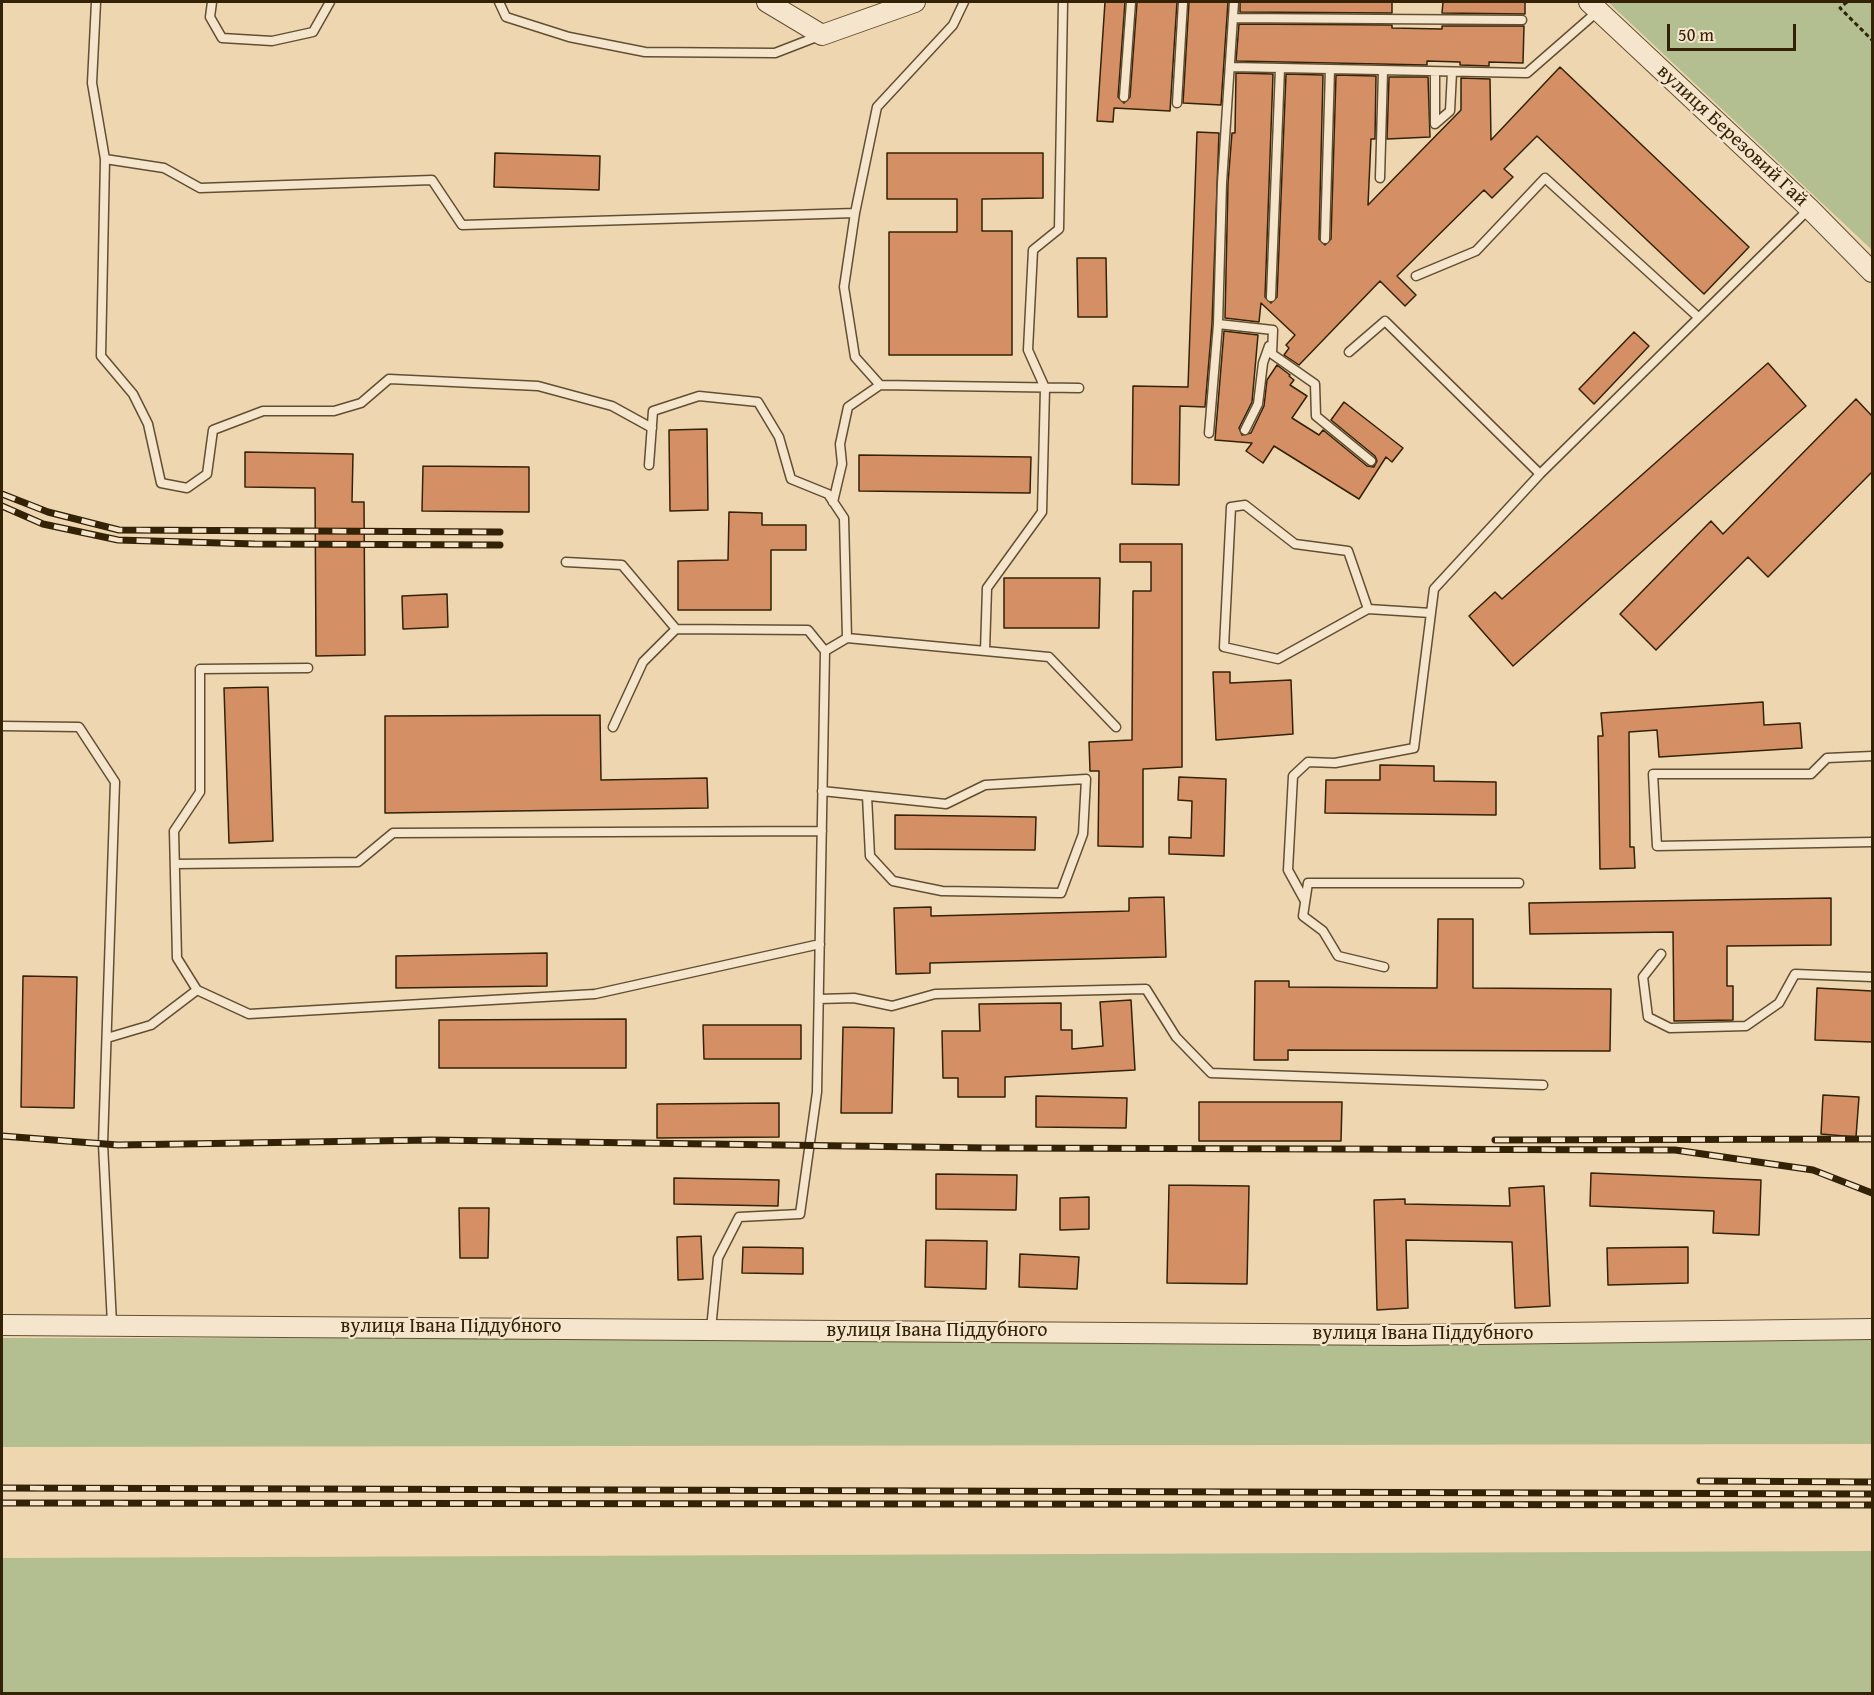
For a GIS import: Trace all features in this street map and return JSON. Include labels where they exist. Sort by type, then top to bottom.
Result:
[{"type":"street","points":[[767,2],[822,34],[915,2]]},
{"type":"street","name":"вулиця Березовий Гай","points":[[1594,6],[1809,208],[1872,272]]},
{"type":"street","name":"вулиця Івана Піддубного","points":[[2,1325],[1404,1335],[1872,1329]]},
{"type":"lane","points":[[96,2],[92,83],[105,159],[101,356],[133,394],[148,424],[161,483],[187,488],[207,474],[213,430],[263,411],[334,411],[362,403],[389,379],[538,386],[612,406],[652,428]]},
{"type":"lane","points":[[212,2],[210,17],[222,38],[272,41],[313,32],[330,2]]},
{"type":"lane","points":[[499,2],[506,17],[569,37],[645,52],[775,53],[822,34]]},
{"type":"lane","points":[[880,385],[855,357],[844,287],[855,213],[877,107],[953,25],[963,2]]},
{"type":"lane","points":[[985,651],[987,588],[1042,512],[1045,388],[1028,350],[1028,339],[1032,250],[1059,229],[1063,2]]},
{"type":"lane","points":[[1124,97],[1131,2]]},
{"type":"lane","points":[[1177,103],[1183,2]]},
{"type":"lane","points":[[1209,433],[1218,324],[1222,183],[1232,67],[1234,2]]},
{"type":"lane","points":[[1232,67],[1527,74],[1594,6]]},
{"type":"lane","points":[[1234,18],[1522,21]]},
{"type":"lane","points":[[1271,297],[1280,68]]},
{"type":"lane","points":[[1325,239],[1330,69]]},
{"type":"lane","points":[[1380,178],[1383,70]]},
{"type":"lane","points":[[1435,72],[1435,124],[1450,111],[1452,72]]},
{"type":"lane","points":[[105,159],[164,168],[200,188],[432,180],[462,225],[855,213]]},
{"type":"lane","points":[[1416,276],[1476,251],[1545,178],[1698,318]]},
{"type":"lane","points":[[1305,901],[1288,870],[1293,776],[1308,762],[1335,763],[1414,748],[1434,589],[1540,474],[1809,208]]},
{"type":"lane","points":[[1349,352],[1385,321],[1540,474]]},
{"type":"lane","points":[[1218,324],[1273,330],[1272,354],[1315,384],[1316,416],[1371,461]]},
{"type":"lane","points":[[1245,430],[1258,404],[1263,363],[1273,337]]},
{"type":"lane","points":[[833,502],[842,464],[840,444],[848,408],[880,385],[1079,388]]},
{"type":"lane","points":[[649,465],[654,411],[699,396],[758,402],[779,437],[791,480],[828,494],[844,518],[847,638]]},
{"type":"lane","points":[[1368,609],[1348,551],[1295,544],[1245,505],[1231,507],[1224,647],[1278,659],[1368,609],[1431,614]]},
{"type":"lane","points":[[566,562],[622,565],[676,629]]},
{"type":"lane","points":[[613,727],[643,662],[676,629],[808,630],[825,651],[817,1092],[800,1214],[739,1217],[718,1258],[711,1329]]},
{"type":"lane","points":[[825,651],[847,638],[1050,657],[1116,727]]},
{"type":"lane","points":[[308,669],[200,669],[200,792],[174,831],[177,958],[197,990],[249,1014],[595,994],[820,944]]},
{"type":"lane","points":[[2,726],[80,727],[116,782],[103,1144],[112,1324]]},
{"type":"lane","points":[[1872,756],[1827,758],[1811,774],[1653,774],[1657,846],[1872,842]]},
{"type":"lane","points":[[822,791],[946,804],[985,785],[1086,779],[1083,834],[1061,893],[942,891],[893,881],[870,856],[867,796]]},
{"type":"lane","points":[[175,864],[358,862],[393,833],[822,831]]},
{"type":"lane","points":[[1384,967],[1338,956],[1323,931],[1303,916],[1308,883],[1519,883]]},
{"type":"lane","points":[[1661,954],[1643,977],[1648,1017],[1670,1028],[1746,1026],[1779,1003],[1795,974],[1872,977]]},
{"type":"lane","points":[[819,999],[854,998],[892,1006],[935,994],[1146,988],[1176,1037],[1211,1073],[1543,1085]]},
{"type":"lane","points":[[107,1038],[151,1025],[197,990]]},
{"type":"path","points":[[1847,2],[1840,8],[1872,40]]},
{"type":"green space","points":[[1608,2],[1872,2],[1872,250]]},
{"type":"green space","points":[[2,1338],[1872,1339],[1872,1444],[2,1447]]},
{"type":"green space","points":[[1872,1551],[1872,1693],[2,1693],[2,1558]]},
{"type":"building","points":[[1105,2],[1125,2],[1118,97],[1124,103],[1130,97],[1137,2],[1177,2],[1170,111],[1114,108],[1113,122],[1097,121]]},
{"type":"building","points":[[1189,2],[1228,2],[1221,105],[1183,103]]},
{"type":"building","points":[[1240,2],[1392,2],[1392,13],[1240,12]]},
{"type":"building","points":[[1443,2],[1525,2],[1525,14],[1442,13]]},
{"type":"building","points":[[1239,24],[1392,25],[1392,28],[1442,29],[1442,26],[1524,26],[1523,63],[1489,62],[1489,66],[1427,61],[1427,65],[1236,61]]},
{"type":"building","points":[[1560,67],[1749,247],[1704,294],[1537,136],[1504,169],[1513,177],[1492,198],[1484,190],[1397,276],[1416,295],[1405,306],[1380,281],[1299,365],[1284,355],[1289,348],[1286,345],[1295,335],[1261,303],[1259,322],[1225,318],[1228,183],[1232,133],[1235,133],[1236,73],[1273,74],[1265,297],[1271,303],[1277,297],[1286,74],[1323,75],[1319,239],[1325,245],[1331,239],[1336,75],[1376,76],[1375,139],[1371,139],[1368,205],[1461,110],[1461,78],[1490,79],[1491,140]]},
{"type":"building","points":[[1389,77],[1428,77],[1430,137],[1387,139]]},
{"type":"building","points":[[1197,132],[1219,133],[1212,324],[1205,407],[1180,406],[1179,485],[1132,484],[1133,386],[1188,387]]},
{"type":"building","points":[[495,153],[600,156],[599,190],[494,187]]},
{"type":"building","points":[[887,153],[1043,153],[1043,198],[982,199],[982,231],[1012,231],[1012,355],[889,355],[889,232],[957,232],[957,199],[887,199]]},
{"type":"building","points":[[1077,258],[1106,258],[1107,317],[1078,317]]},
{"type":"building","points":[[1224,331],[1258,335],[1252,402],[1239,428],[1242,435],[1251,433],[1264,406],[1267,380],[1277,365],[1294,380],[1290,385],[1307,396],[1292,418],[1319,435],[1323,430],[1367,466],[1374,467],[1377,461],[1375,456],[1331,420],[1344,402],[1403,448],[1392,462],[1386,457],[1359,499],[1274,446],[1263,463],[1246,451],[1252,443],[1215,440]]},
{"type":"building","points":[[1634,332],[1649,346],[1594,404],[1579,389]]},
{"type":"building","points":[[1768,363],[1806,406],[1513,666],[1469,616],[1495,592],[1502,599]]},
{"type":"building","points":[[1856,399],[1872,416],[1872,472],[1768,577],[1748,557],[1656,650],[1620,614],[1711,521],[1723,534]]},
{"type":"building","points":[[707,429],[708,510],[670,511],[669,430]]},
{"type":"building","points":[[245,452],[353,454],[352,502],[364,502],[365,655],[316,656],[315,488],[245,487]]},
{"type":"building","points":[[859,455],[1031,457],[1030,493],[859,491]]},
{"type":"building","points":[[423,466],[529,467],[529,512],[422,511]]},
{"type":"building","points":[[729,512],[762,513],[762,525],[806,525],[806,550],[771,550],[771,610],[678,610],[678,561],[728,560]]},
{"type":"building","points":[[1120,544],[1182,544],[1182,767],[1143,769],[1143,847],[1098,846],[1099,771],[1090,771],[1089,742],[1132,740],[1133,591],[1151,591],[1151,562],[1120,562]]},
{"type":"building","points":[[1004,578],[1100,578],[1099,628],[1004,628]]},
{"type":"building","points":[[447,594],[448,627],[403,629],[402,596]]},
{"type":"building","points":[[1213,672],[1230,672],[1230,683],[1291,680],[1293,734],[1216,740]]},
{"type":"building","points":[[268,687],[273,841],[229,843],[224,688]]},
{"type":"building","points":[[1763,702],[1764,725],[1800,723],[1802,748],[1659,757],[1657,730],[1629,732],[1630,847],[1634,847],[1635,868],[1600,869],[1598,736],[1603,736],[1601,713]]},
{"type":"building","points":[[600,715],[601,780],[707,778],[708,808],[385,813],[385,716]]},
{"type":"building","points":[[1380,765],[1434,766],[1434,781],[1496,782],[1496,815],[1325,813],[1326,780],[1380,780]]},
{"type":"building","points":[[1179,777],[1226,779],[1224,856],[1169,854],[1169,837],[1191,838],[1192,801],[1178,800]]},
{"type":"building","points":[[895,815],[1036,817],[1035,850],[895,849]]},
{"type":"building","points":[[1164,897],[1166,957],[930,963],[930,973],[896,974],[894,908],[931,907],[931,916],[1129,911],[1129,898]]},
{"type":"building","points":[[1831,898],[1831,945],[1727,946],[1727,986],[1733,986],[1733,1020],[1674,1021],[1673,932],[1530,934],[1529,903]]},
{"type":"building","points":[[1438,919],[1473,919],[1473,988],[1611,989],[1610,1051],[1288,1050],[1288,1060],[1254,1060],[1255,981],[1289,981],[1289,987],[1437,988]]},
{"type":"building","points":[[547,953],[547,986],[396,988],[396,956]]},
{"type":"building","points":[[23,976],[77,977],[74,1108],[21,1107]]},
{"type":"building","points":[[1817,988],[1872,991],[1872,1042],[1815,1040]]},
{"type":"building","points":[[1131,1000],[1135,1070],[1005,1077],[1005,1097],[958,1097],[958,1078],[943,1078],[942,1031],[980,1031],[979,1004],[1061,1003],[1061,1030],[1072,1030],[1072,1049],[1103,1046],[1100,1002]]},
{"type":"building","points":[[626,1019],[626,1068],[439,1068],[439,1020]]},
{"type":"building","points":[[703,1025],[801,1025],[801,1059],[704,1059]]},
{"type":"building","points":[[843,1027],[894,1028],[892,1113],[841,1113]]},
{"type":"building","points":[[1823,1095],[1859,1097],[1856,1137],[1821,1134]]},
{"type":"building","points":[[1036,1096],[1127,1098],[1126,1128],[1036,1127]]},
{"type":"building","points":[[1199,1102],[1342,1102],[1341,1141],[1199,1141]]},
{"type":"building","points":[[779,1103],[779,1137],[657,1138],[657,1104]]},
{"type":"building","points":[[1591,1173],[1761,1180],[1759,1235],[1713,1233],[1714,1211],[1590,1206]]},
{"type":"building","points":[[936,1174],[1017,1175],[1016,1210],[936,1209]]},
{"type":"building","points":[[674,1178],[779,1180],[778,1206],[674,1204]]},
{"type":"building","points":[[1169,1185],[1249,1186],[1247,1284],[1167,1283]]},
{"type":"building","points":[[1544,1186],[1550,1306],[1515,1308],[1512,1242],[1406,1240],[1408,1308],[1377,1310],[1374,1200],[1405,1199],[1405,1204],[1510,1206],[1509,1188]]},
{"type":"building","points":[[1089,1197],[1089,1229],[1060,1230],[1060,1198]]},
{"type":"building","points":[[459,1208],[489,1208],[488,1258],[460,1258]]},
{"type":"building","points":[[701,1236],[703,1279],[678,1280],[677,1237]]},
{"type":"building","points":[[926,1240],[987,1241],[986,1289],[925,1287]]},
{"type":"building","points":[[743,1247],[803,1248],[803,1274],[742,1273]]},
{"type":"building","points":[[1688,1247],[1688,1283],[1608,1285],[1607,1248]]},
{"type":"building","points":[[1020,1254],[1079,1257],[1077,1289],[1019,1287]]},
{"type":"railway","points":[[2,494],[48,512],[119,530],[500,532]]},
{"type":"railway","points":[[2,506],[43,524],[118,540],[255,544],[500,545]]},
{"type":"railway","points":[[2,1136],[118,1145],[432,1140],[988,1148],[1675,1150],[1813,1170],[1872,1193]]},
{"type":"railway","points":[[1495,1140],[1872,1139]]},
{"type":"railway","points":[[1700,1481],[1872,1482]]},
{"type":"railway","points":[[2,1488],[1872,1494]]},
{"type":"railway","points":[[2,1503],[1872,1505]]}]
